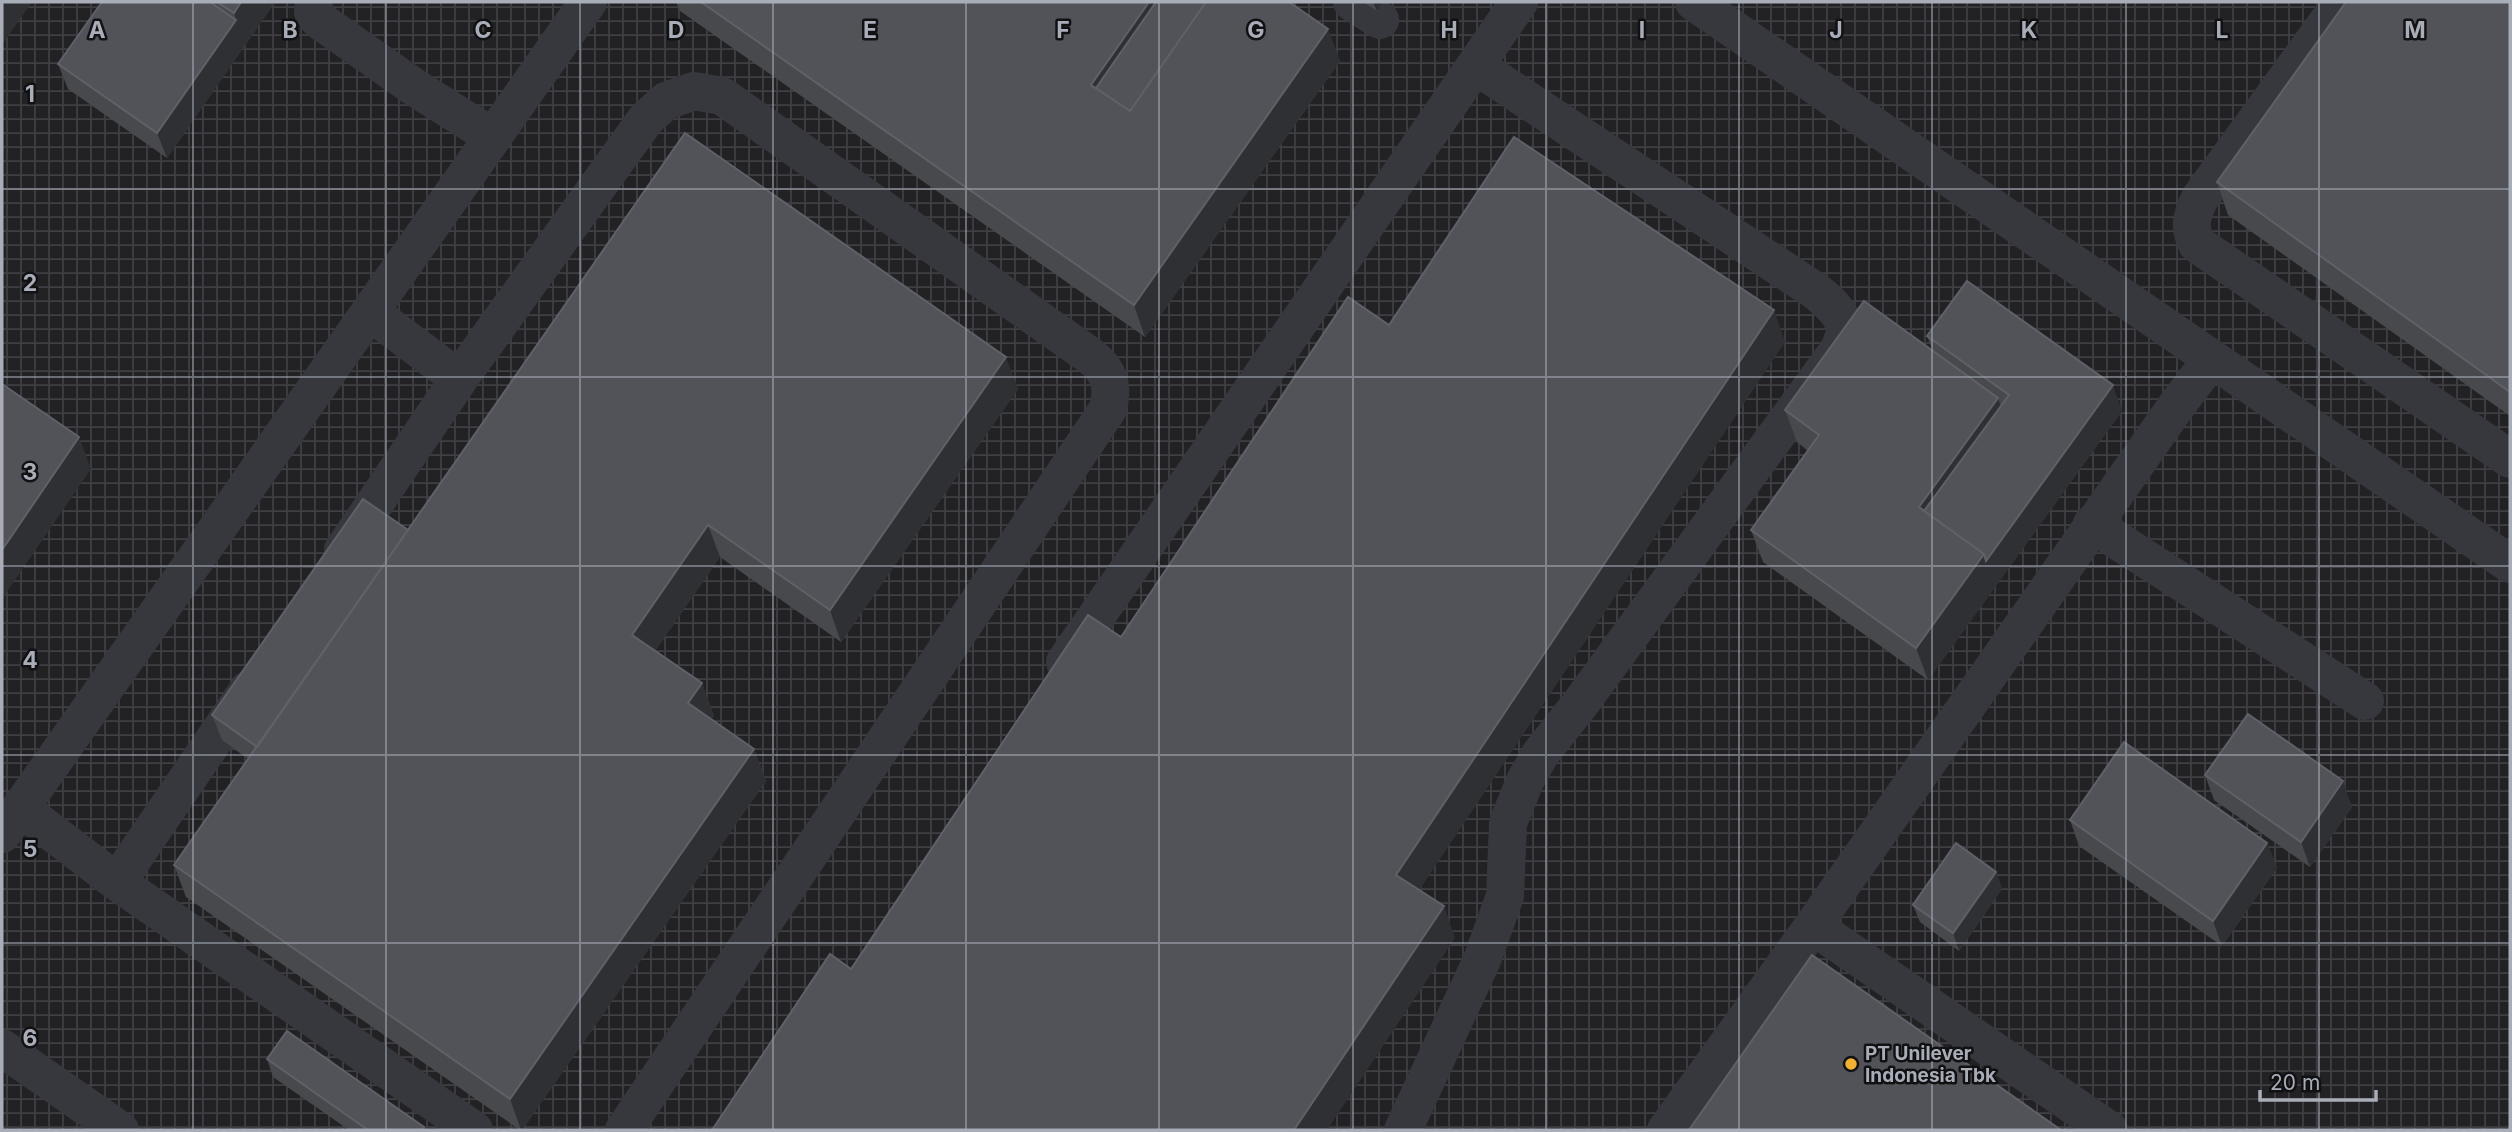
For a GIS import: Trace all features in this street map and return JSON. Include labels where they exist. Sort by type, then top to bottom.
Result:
[{"type":"street","points":[[314,2],[313,12],[319,20],[414,87],[493,137]]},
{"type":"street","points":[[474,1130],[117,882],[11,821],[588,2]]},
{"type":"street","points":[[1042,695],[1519,2]]},
{"type":"street","points":[[1694,2],[2510,564]]},
{"type":"street","points":[[2342,2],[2200,198],[2191,221],[2191,232],[2197,244],[2510,459]]},
{"type":"street","points":[[1403,1130],[1482,960],[1505,896],[1508,823],[1525,781],[1541,753],[1840,348],[1845,332],[1841,319],[1827,299],[1476,66]]},
{"type":"street","points":[[327,573],[459,379],[646,119],[666,101],[694,91],[722,96],[1105,368],[1111,382],[1108,409],[624,1130]]},
{"type":"street","points":[[370,312],[459,379]]},
{"type":"street","points":[[1666,1130],[1813,926],[2092,524],[2213,359]]},
{"type":"street","points":[[2092,524],[2365,701]]},
{"type":"street","points":[[117,882],[265,665]]},
{"type":"street","points":[[1813,926],[2109,1130]]},
{"type":"street","points":[[2,1048],[120,1130]]},
{"type":"shaded area","points":[[2,2],[2510,2],[2510,1130],[2,1130]]},
{"type":"building","points":[[102,2],[210,2],[236,20],[157,133],[58,64]]},
{"type":"building","points":[[217,2],[241,2],[234,13]]},
{"type":"building","points":[[701,2],[1149,2],[1091,85],[1130,111],[1206,2],[1289,2],[1328,29],[1134,305]]},
{"type":"building","points":[[1156,2],[1206,2],[1130,111],[1096,88]]},
{"type":"building","points":[[2346,2],[2510,2],[2510,392],[2217,182]]},
{"type":"building","points":[[685,133],[1006,357],[830,610],[708,525],[632,635],[702,683],[688,703],[754,749],[510,1099],[174,865]]},
{"type":"building","points":[[1514,137],[1774,310],[1396,875],[1444,906],[1294,1130],[712,1130],[830,954],[851,969],[1088,615],[1121,637],[1348,297],[1389,325]]},
{"type":"building","points":[[1967,281],[2113,385],[1986,561],[1984,554],[1924,511],[2009,395],[1927,336]]},
{"type":"building","points":[[1864,301],[1998,398],[1919,507],[1984,554],[1916,648],[1751,530],[1819,435],[1785,410]]},
{"type":"building","points":[[2,384],[79,437],[2,550]]},
{"type":"building","points":[[363,499],[408,530],[257,747],[212,715]]},
{"type":"building","points":[[2248,714],[2343,781],[2301,842],[2205,775]]},
{"type":"building","points":[[2124,742],[2267,843],[2213,921],[2070,820]]},
{"type":"building","points":[[1956,843],[1996,872],[1953,933],[1913,905]]},
{"type":"building","points":[[1812,955],[2061,1130],[1689,1130]]},
{"type":"building","points":[[287,1031],[424,1127],[422,1130],[368,1130],[267,1059]]},
{"type":"place","name":"PT Unilever Indonesia Tbk","points":[[1851,1064]]}]
